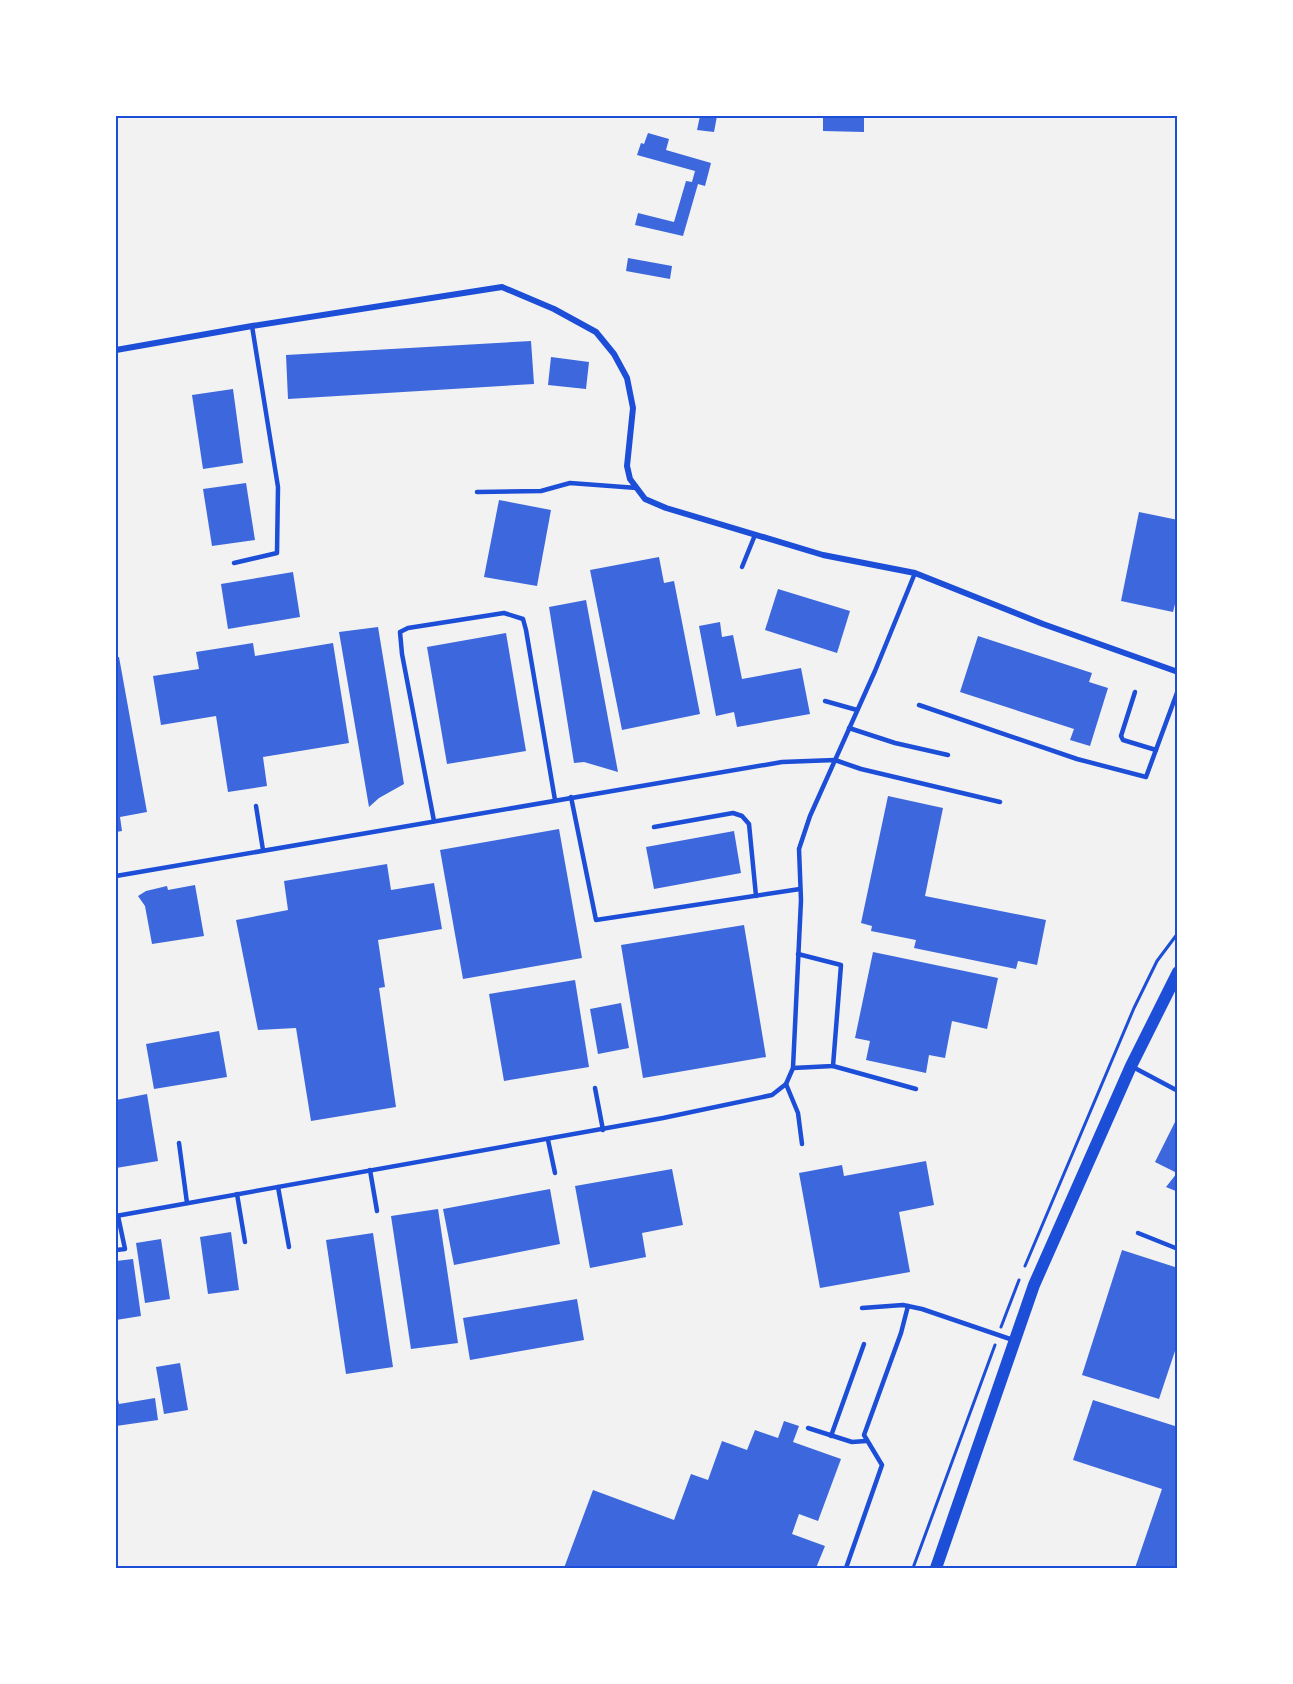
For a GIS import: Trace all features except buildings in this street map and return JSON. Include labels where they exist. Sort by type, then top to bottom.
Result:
[{"type":"main road","points":[[936,1569],[1034,1285],[1131,1066],[1177,973]]},
{"type":"street","points":[[116,350],[502,287],[554,309],[596,332],[614,354],[627,378],[633,408],[627,466],[630,479],[645,499],[666,508],[823,555],[915,573],[1043,624],[1178,672]]},
{"type":"lane","points":[[234,563],[277,553],[278,487],[252,326]]},
{"type":"lane","points":[[477,492],[541,491],[570,483],[637,488]]},
{"type":"lane","points":[[742,567],[755,535]]},
{"type":"lane","points":[[116,1250],[125,1249],[117,1216],[603,1130],[753,1100],[772,1095],[786,1084],[793,1068],[800,889],[799,849],[810,816],[915,573]]},
{"type":"lane","points":[[434,821],[402,654],[400,632],[408,628],[504,613],[523,619],[555,800]]},
{"type":"lane","points":[[919,705],[1077,759],[1146,777],[1178,690]]},
{"type":"lane","points":[[1135,692],[1121,736],[1123,740],[1156,750]]},
{"type":"lane","points":[[825,701],[857,710]]},
{"type":"lane","points":[[849,728],[895,743],[948,756]]},
{"type":"lane","points":[[116,876],[782,762],[835,760],[861,769],[1000,802]]},
{"type":"lane","points":[[571,797],[596,920],[800,889]]},
{"type":"lane","points":[[256,806],[263,850]]},
{"type":"lane","points":[[654,827],[733,813],[742,816],[749,825],[756,896]]},
{"type":"lane","points":[[798,954],[842,965],[833,1066]]},
{"type":"lane","points":[[793,1068],[833,1066],[916,1089]]},
{"type":"lane","points":[[1131,1066],[1178,1091]]},
{"type":"lane","points":[[786,1084],[798,1113],[802,1144]]},
{"type":"lane","points":[[595,1088],[603,1130]]},
{"type":"lane","points":[[548,1140],[555,1173]]},
{"type":"lane","points":[[179,1143],[187,1203]]},
{"type":"lane","points":[[370,1170],[377,1211]]},
{"type":"lane","points":[[278,1187],[289,1247]]},
{"type":"lane","points":[[237,1194],[245,1242]]},
{"type":"lane","points":[[1138,1233],[1178,1249]]},
{"type":"lane","points":[[846,1569],[882,1465],[864,1435],[901,1333],[908,1306]]},
{"type":"lane","points":[[862,1308],[908,1306],[1015,1341]]},
{"type":"lane","points":[[831,1436],[864,1344]]},
{"type":"lane","points":[[808,1428],[852,1442],[867,1441]]},
{"type":"path","points":[[1157,961],[1178,933]]}]
